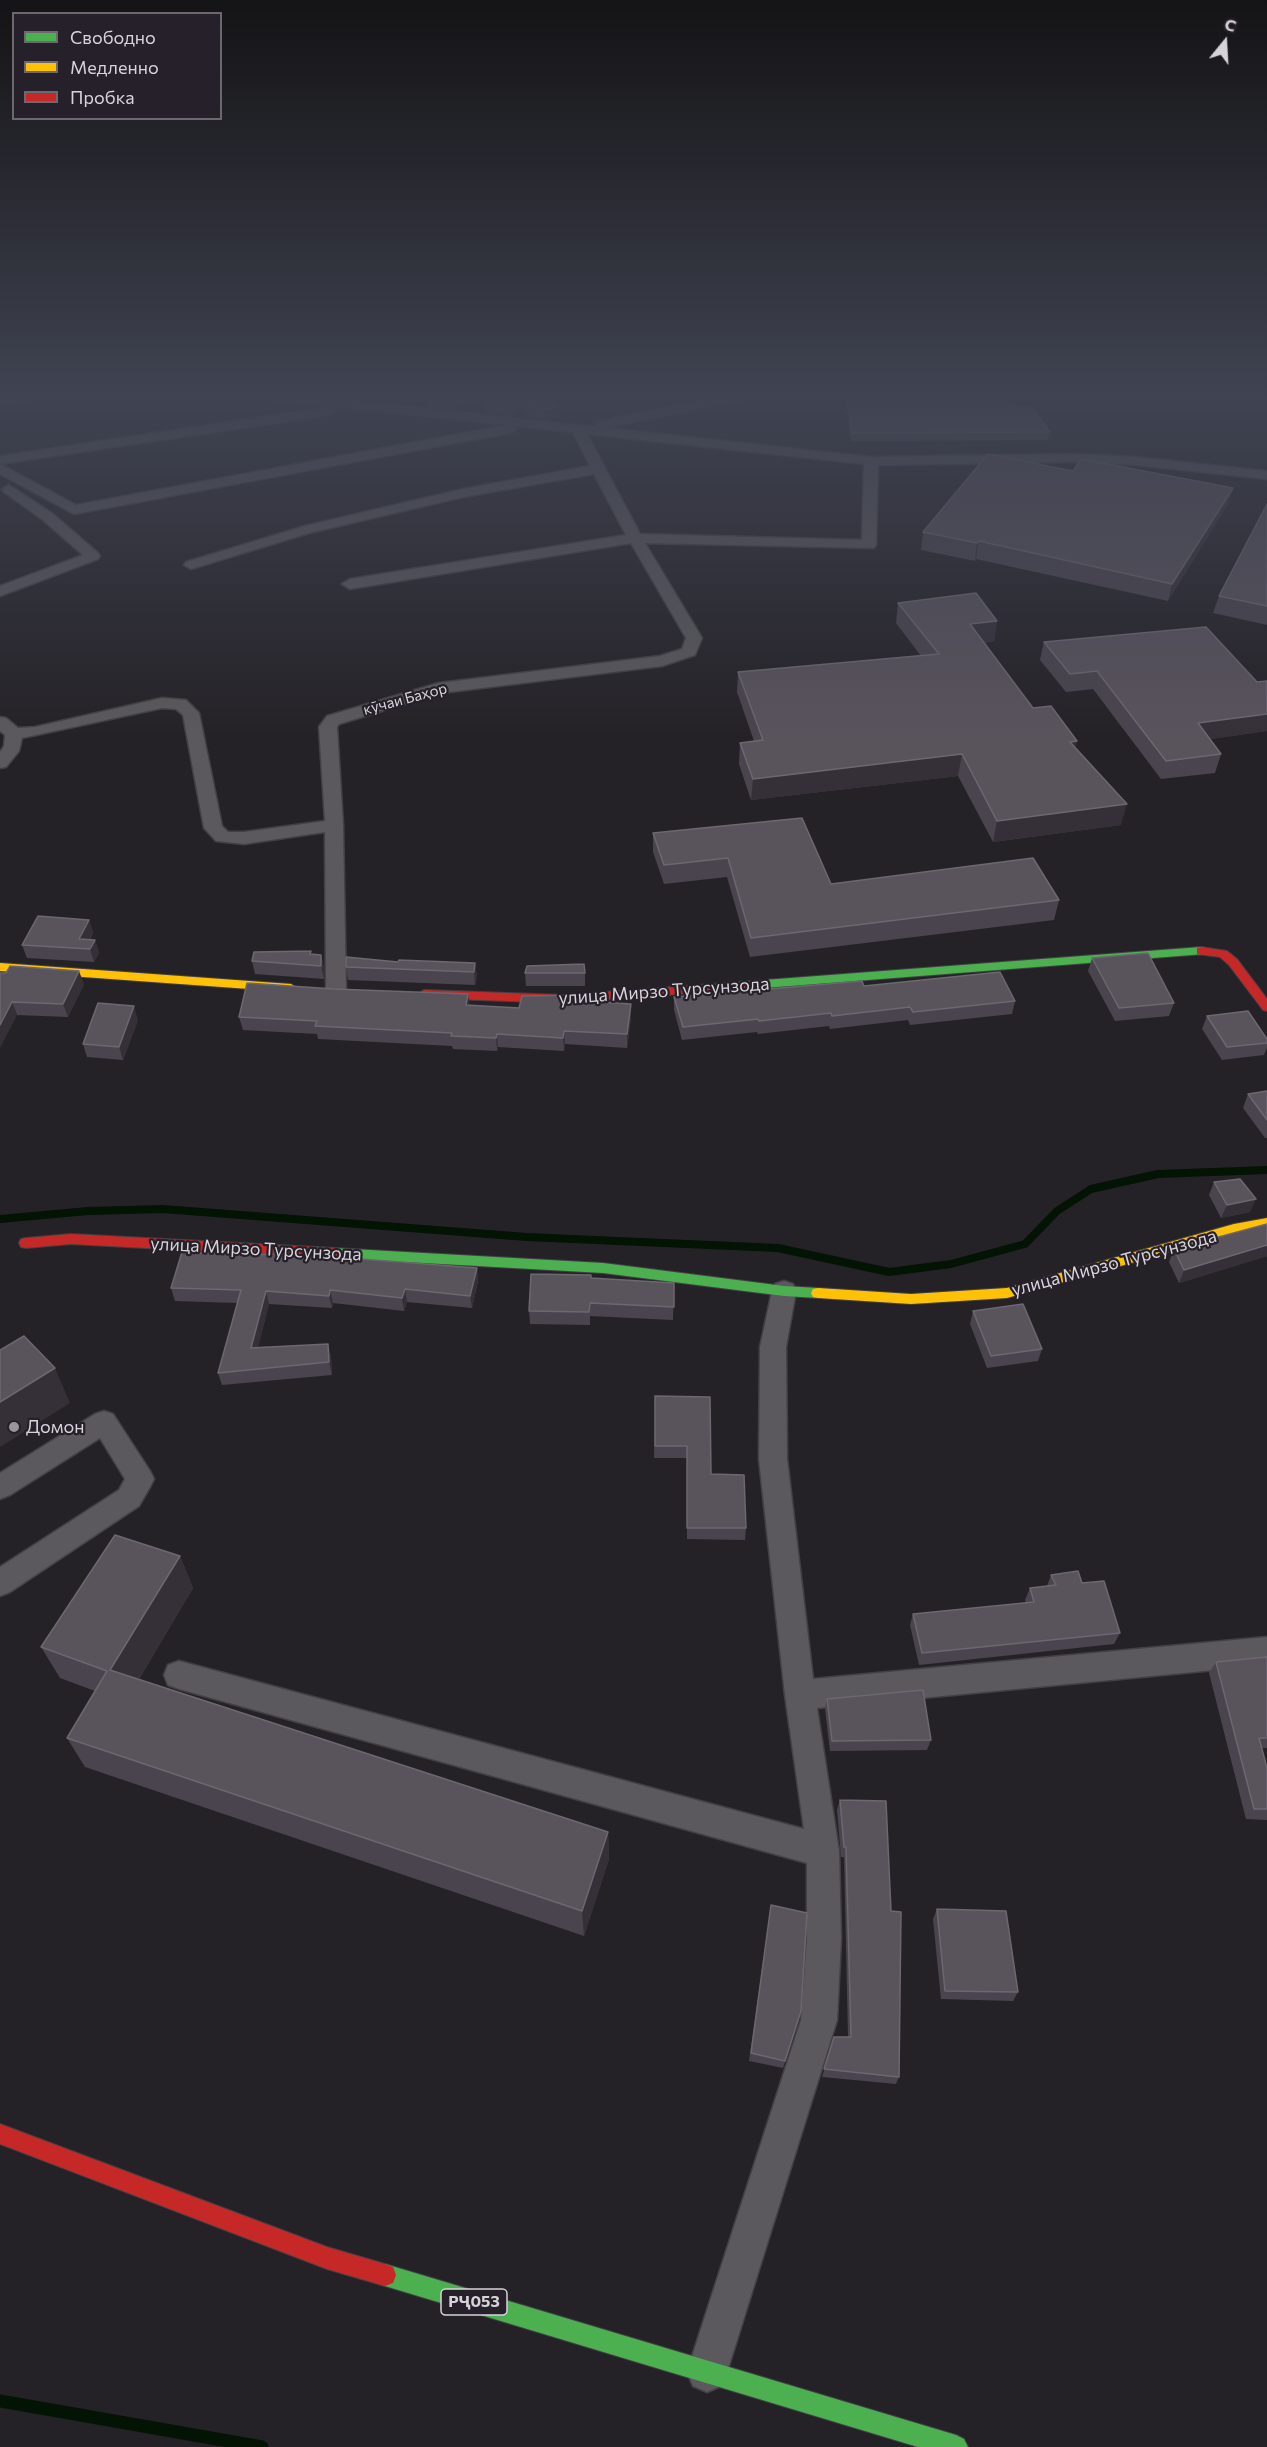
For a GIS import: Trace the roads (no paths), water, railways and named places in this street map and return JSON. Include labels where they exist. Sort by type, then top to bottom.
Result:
[{"type":"street","points":[[0,591],[93,556],[39,510]]},
{"type":"street","points":[[191,565],[327,524],[388,510]]},
{"type":"street","name":"кӯчаи Баҳор","points":[[336,991],[334,825],[328,727],[333,720],[342,716],[439,688],[662,661],[689,652],[694,638],[620,510]]},
{"type":"street","points":[[350,584],[635,538],[869,545],[870,510]]},
{"type":"street","points":[[14,735],[162,703],[180,704],[191,713],[213,828],[223,837],[244,838],[334,825]]},
{"type":"street","points":[[0,722],[14,735]]},
{"type":"street","points":[[0,763],[13,747],[14,735]]},
{"type":"street","name":"улица Мирзо Турсунзода","points":[[404,994],[564,999],[1208,950],[1223,954],[1233,962],[1267,1007]]},
{"type":"street","points":[[0,967],[301,989]]},
{"type":"street","name":"улица Мирзо Турсунзода","points":[[26,1243],[71,1239],[603,1268],[784,1291],[911,1299],[1007,1293],[1234,1229],[1267,1223]]},
{"type":"street","points":[[707,2372],[819,2020],[824,1939],[823,1851],[800,1695],[773,1459],[773,1347],[784,1291]]},
{"type":"street","points":[[0,1487],[104,1422],[140,1479],[129,1498],[0,1582]]},
{"type":"street","points":[[800,1695],[1267,1652]]},
{"type":"street","points":[[179,1675],[823,1851]]},
{"type":"street","name":"РҶ053","points":[[0,2134],[327,2258],[956,2447]]},
{"type":"waterway","points":[[0,1219],[88,1211],[163,1209],[527,1237],[778,1248],[889,1272],[951,1264],[1025,1244],[1057,1211],[1091,1189],[1158,1174],[1267,1170]]},
{"type":"waterway","points":[[0,2401],[262,2447]]},
{"type":"place","name":"Домон","points":[[14,1427]]}]
